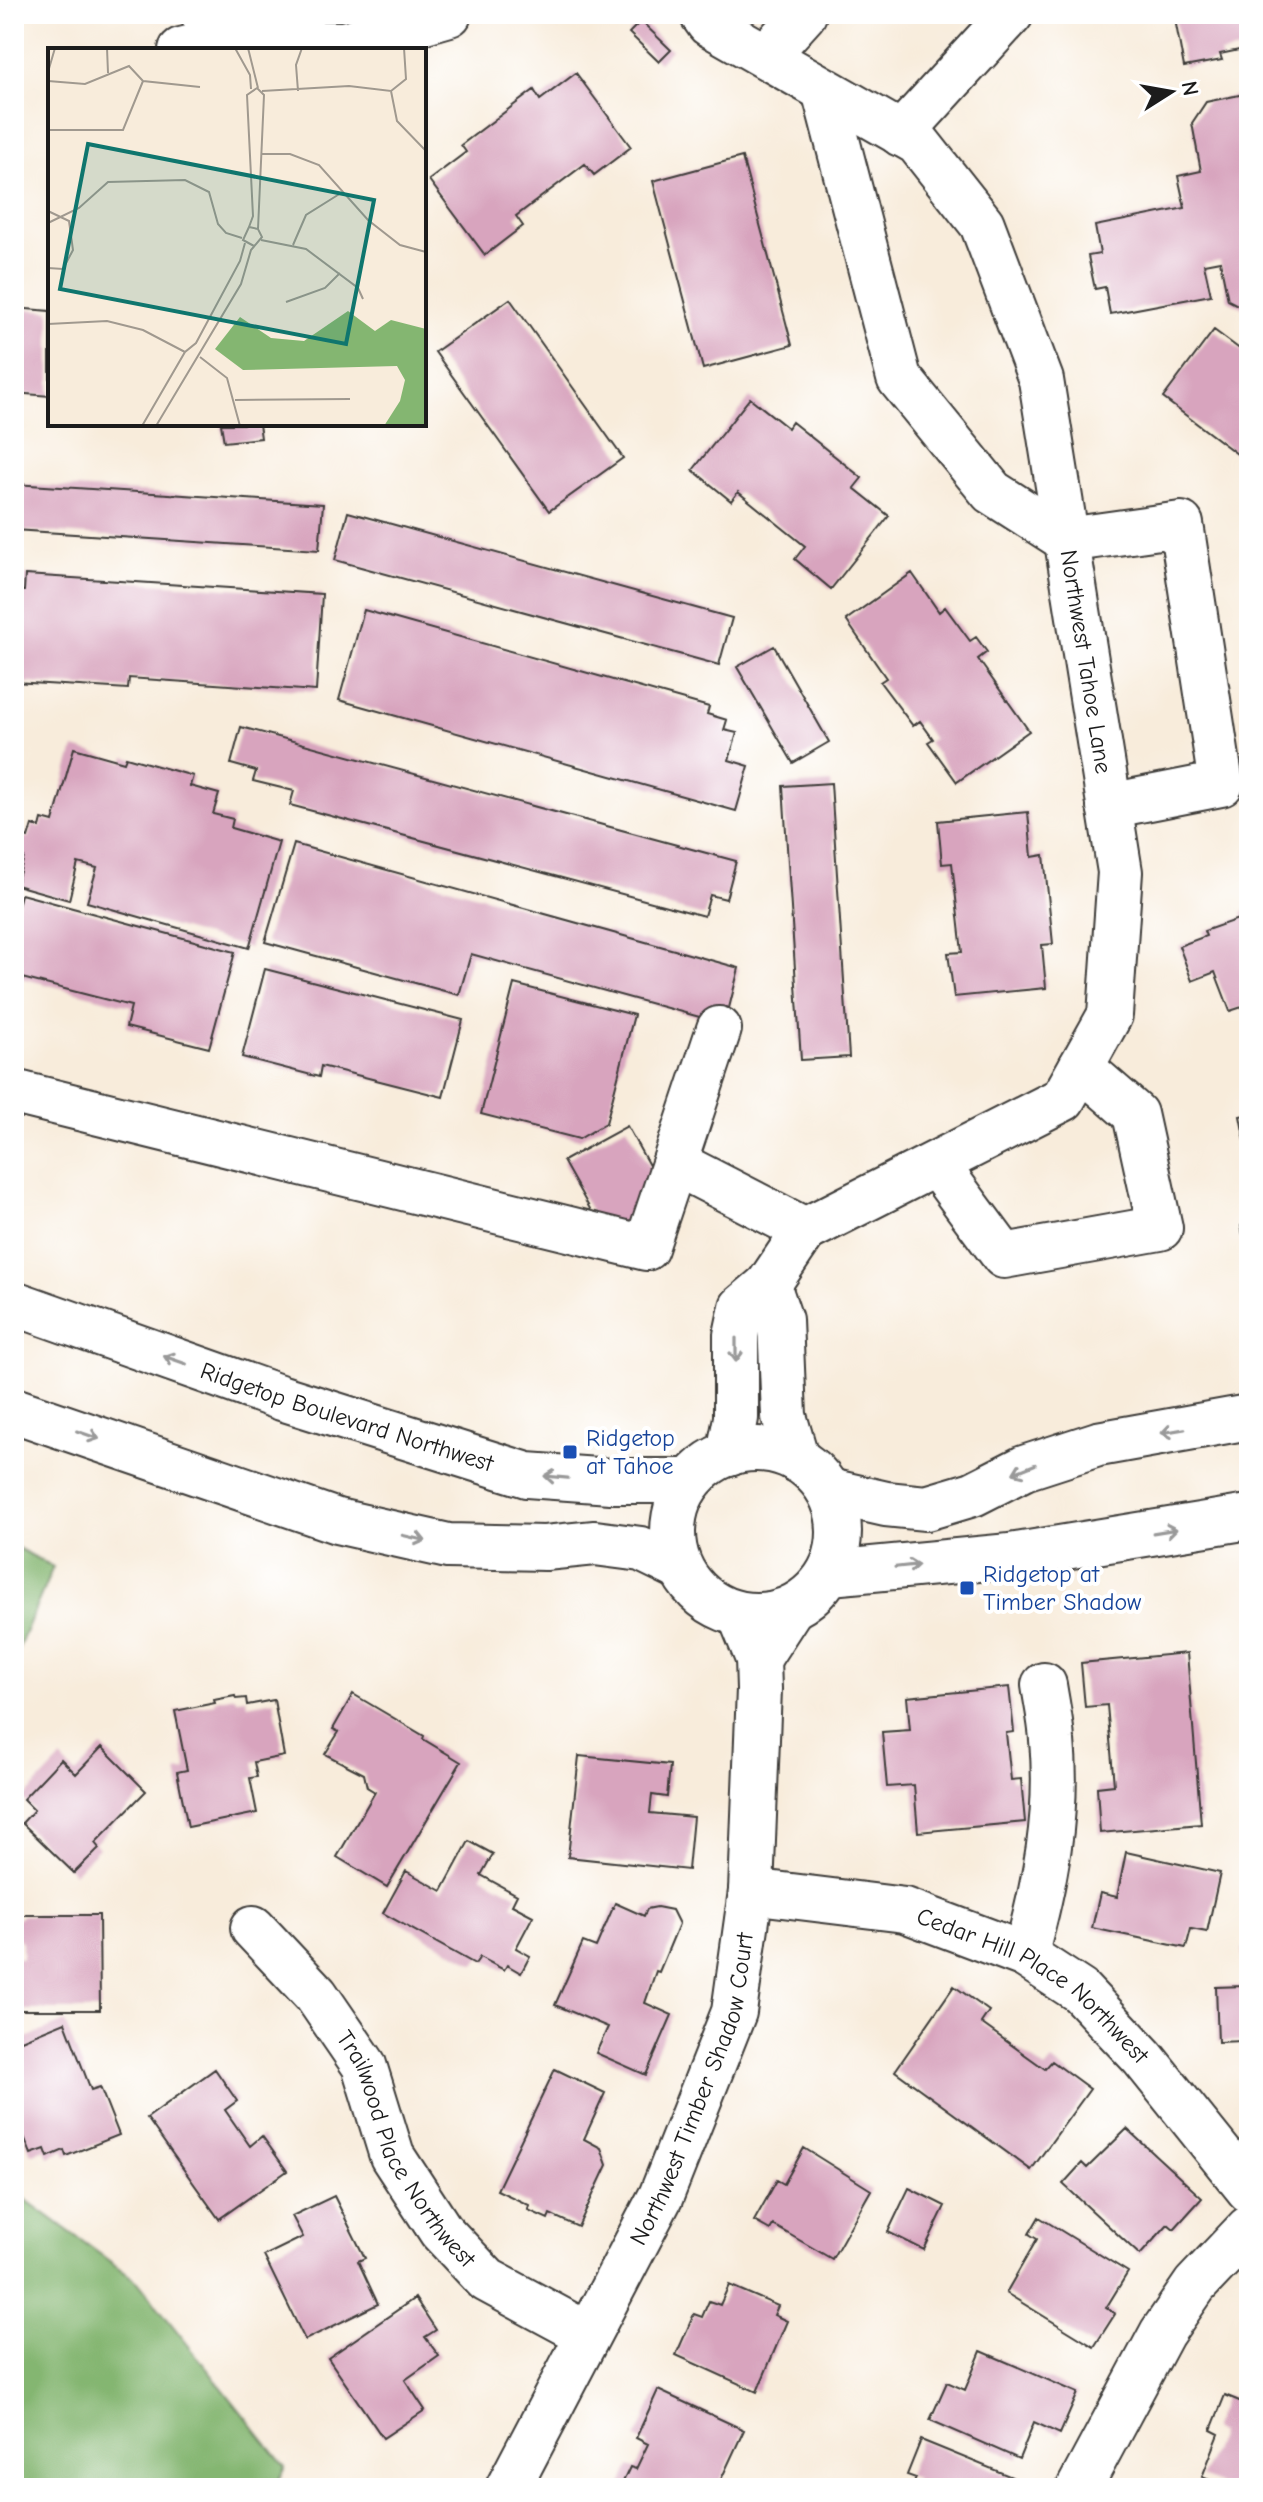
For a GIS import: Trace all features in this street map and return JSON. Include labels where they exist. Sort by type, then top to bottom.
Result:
[{"type":"street","points":[[184,48],[219,25],[242,42],[317,47],[344,44],[449,14]]},
{"type":"street","name":"Northwest Tahoe Lane","points":[[702,14],[709,24],[918,143],[982,224],[1041,380],[1120,872],[1110,1015],[1063,1099],[805,1230],[768,1285],[742,1307],[736,1335],[736,1418],[729,1454]]},
{"type":"street","points":[[766,56],[804,14]]},
{"type":"street","points":[[901,134],[1011,14]]},
{"type":"street","points":[[824,90],[899,378],[992,492],[1067,540],[1181,524],[1221,784],[1109,806]]},
{"type":"street","points":[[14,1092],[646,1248],[719,1029]]},
{"type":"street","points":[[936,1164],[1004,1256],[1160,1228],[1135,1114],[1081,1067]]},
{"type":"street","points":[[675,1163],[805,1230]]},
{"type":"street","points":[[768,1285],[780,1320],[784,1416],[797,1460]]},
{"type":"street","name":"Ridgetop Boulevard Northwest","points":[[14,1303],[282,1398],[527,1475],[611,1481],[690,1481]]},
{"type":"street","points":[[14,1410],[337,1521],[448,1546],[545,1548],[595,1543],[641,1549],[680,1568]]},
{"type":"street","points":[[829,1491],[886,1504],[926,1508],[973,1494],[1024,1468],[1098,1444],[1249,1417]]},
{"type":"street","points":[[762,1449],[797,1460],[812,1470],[829,1491],[839,1518],[838,1546],[830,1573],[813,1594],[791,1608],[766,1616],[740,1615],[716,1606],[695,1590],[680,1568],[674,1546],[673,1523],[678,1501],[690,1481],[710,1462],[729,1454],[762,1449]]},
{"type":"street","points":[[830,1573],[1010,1556],[1249,1517]]},
{"type":"street","points":[[758,1659],[791,1608]]},
{"type":"street","name":"Northwest Timber Shadow Court","points":[[508,2488],[661,2196],[734,2012],[751,1891],[758,1659],[740,1615]]},
{"type":"street","points":[[1025,1955],[1050,1850],[1053,1742],[1044,1685]]},
{"type":"street","name":"Cedar Hill Place Northwest","points":[[751,1891],[905,1910],[1025,1955],[1080,1991],[1143,2058],[1249,2190]]},
{"type":"street","name":"Trailwood Place Northwest","points":[[253,1928],[316,1995],[364,2065],[392,2156],[441,2231],[487,2280],[587,2334]]},
{"type":"street","points":[[1079,2488],[1162,2333],[1195,2285],[1249,2228]]},
{"type":"green space","points":[[14,1546],[53,1567],[14,1659]]},
{"type":"green space","points":[[14,2191],[138,2282],[285,2467],[275,2488],[14,2488]]},
{"type":"building","points":[[1174,14],[1249,14],[1249,48],[1220,54],[1222,60],[1184,67]]},
{"type":"building","points":[[641,21],[671,50],[659,62],[629,33]]},
{"type":"building","points":[[576,73],[631,147],[594,175],[585,164],[516,216],[523,226],[485,255],[429,180],[466,152],[461,145],[534,90],[540,100]]},
{"type":"building","points":[[1249,93],[1249,311],[1228,300],[1220,261],[1204,264],[1211,295],[1110,314],[1105,287],[1095,289],[1088,256],[1100,254],[1095,226],[1185,208],[1178,176],[1201,171],[1192,123],[1206,102]]},
{"type":"building","points":[[742,157],[792,345],[703,369],[653,181]]},
{"type":"building","points":[[510,299],[623,458],[549,511],[435,352]]},
{"type":"building","points":[[14,308],[48,311],[48,396],[14,393]]},
{"type":"building","points":[[1214,330],[1249,356],[1249,463],[1163,398]]},
{"type":"building","points":[[750,398],[788,428],[792,422],[862,478],[854,488],[889,516],[831,589],[795,559],[805,546],[738,492],[731,501],[693,470]]},
{"type":"building","points":[[221,426],[259,426],[261,438],[224,442]]},
{"type":"building","points":[[14,484],[323,504],[319,550],[14,530]]},
{"type":"building","points":[[348,512],[732,618],[719,665],[335,560]]},
{"type":"building","points":[[912,573],[939,612],[945,607],[970,641],[976,637],[987,652],[978,659],[1029,731],[957,782],[928,742],[933,739],[920,721],[913,726],[880,682],[886,678],[846,620]]},
{"type":"building","points":[[25,575],[322,594],[316,691],[129,678],[128,689],[14,682],[14,591],[24,591]]},
{"type":"building","points":[[364,610],[709,707],[707,714],[727,720],[724,730],[737,733],[729,760],[749,766],[736,811],[339,700]]},
{"type":"building","points":[[774,646],[829,742],[793,763],[737,667]]},
{"type":"building","points":[[241,727],[736,861],[726,899],[710,895],[704,916],[290,805],[294,791],[253,781],[256,771],[231,764]]},
{"type":"building","points":[[74,748],[124,762],[126,757],[193,776],[190,786],[219,794],[213,814],[233,819],[231,828],[279,842],[249,948],[87,902],[97,868],[78,863],[69,900],[16,885],[24,857],[14,854],[20,835],[28,838],[32,825],[40,827],[42,819],[53,822]]},
{"type":"building","points":[[831,783],[849,1057],[801,1060],[783,786]]},
{"type":"building","points":[[1028,812],[1032,857],[1044,855],[1053,944],[1042,945],[1046,988],[954,997],[948,953],[962,952],[952,863],[942,864],[938,821]]},
{"type":"building","points":[[294,844],[739,968],[725,1024],[471,954],[459,995],[265,942]]},
{"type":"building","points":[[21,894],[235,952],[209,1048],[126,1027],[131,1006],[14,976],[14,922]]},
{"type":"building","points":[[1249,909],[1249,1017],[1245,1006],[1230,1011],[1215,972],[1192,981],[1179,946],[1206,936],[1204,931],[1244,917],[1242,912]]},
{"type":"building","points":[[265,969],[463,1020],[443,1097],[321,1066],[319,1077],[242,1057]]},
{"type":"building","points":[[514,984],[634,1015],[606,1123],[579,1139],[481,1114]]},
{"type":"building","points":[[1249,1114],[1249,1156],[1248,1156],[1240,1116]]},
{"type":"building","points":[[627,1126],[675,1212],[612,1248],[563,1161]]},
{"type":"building","points":[[1249,1214],[1249,1251],[1241,1226]]},
{"type":"building","points":[[1187,1653],[1201,1824],[1100,1833],[1097,1787],[1114,1785],[1107,1705],[1085,1707],[1081,1663]]},
{"type":"building","points":[[1009,1687],[1014,1732],[1006,1733],[1011,1780],[1021,1779],[1025,1822],[918,1832],[914,1785],[887,1787],[882,1732],[910,1730],[907,1697]]},
{"type":"building","points":[[353,1694],[461,1762],[387,1887],[337,1857],[375,1792],[367,1787],[364,1774],[325,1754],[339,1732],[333,1729]]},
{"type":"building","points":[[235,1696],[236,1699],[246,1698],[247,1705],[274,1700],[284,1756],[254,1762],[257,1777],[250,1778],[257,1813],[188,1827],[177,1772],[187,1770],[175,1711]]},
{"type":"building","points":[[102,1747],[146,1791],[95,1843],[99,1848],[74,1873],[22,1823],[34,1810],[23,1799],[61,1759],[76,1774]]},
{"type":"building","points":[[579,1756],[670,1765],[667,1797],[652,1795],[650,1813],[693,1817],[688,1870],[568,1857]]},
{"type":"building","points":[[469,1841],[493,1854],[481,1875],[517,1895],[512,1905],[533,1916],[516,1948],[530,1956],[521,1973],[507,1965],[504,1970],[480,1957],[475,1964],[383,1913],[406,1871],[442,1891]]},
{"type":"building","points":[[1126,1852],[1220,1873],[1207,1932],[1191,1929],[1186,1948],[1092,1928],[1100,1893],[1117,1897]]},
{"type":"building","points":[[615,1903],[644,1916],[647,1909],[672,1910],[679,1924],[659,1972],[656,1971],[645,2003],[672,2015],[646,2075],[596,2053],[608,2027],[555,2005],[583,1942],[596,1947]]},
{"type":"building","points":[[23,1915],[99,1915],[100,2010],[20,2010],[16,1958],[22,1958],[22,1942],[17,1937],[16,1921]]},
{"type":"building","points":[[1242,1949],[1249,1949],[1249,2085],[1245,2085],[1243,2041],[1218,2042],[1216,1987],[1244,1986]]},
{"type":"building","points":[[954,1986],[989,2011],[981,2023],[1045,2069],[1052,2061],[1090,2089],[1031,2170],[895,2071]]},
{"type":"building","points":[[65,2022],[91,2090],[100,2087],[119,2135],[66,2156],[64,2150],[48,2157],[45,2149],[31,2154],[14,2111],[14,2043]]},
{"type":"building","points":[[215,2069],[237,2101],[225,2110],[250,2146],[262,2136],[287,2171],[219,2219],[147,2118]]},
{"type":"building","points":[[555,2069],[605,2093],[584,2139],[601,2148],[607,2165],[578,2227],[550,2214],[548,2219],[528,2210],[529,2205],[497,2190]]},
{"type":"building","points":[[1127,2129],[1202,2198],[1174,2229],[1168,2224],[1140,2255],[1063,2184],[1082,2163],[1087,2168]]},
{"type":"building","points":[[804,2148],[871,2190],[832,2259],[773,2225],[770,2230],[754,2221],[777,2180],[784,2184]]},
{"type":"building","points":[[909,2188],[945,2206],[924,2250],[888,2232]]},
{"type":"building","points":[[334,2196],[365,2258],[358,2261],[378,2304],[305,2340],[264,2256],[303,2237],[292,2216]]},
{"type":"building","points":[[1039,2217],[1128,2272],[1106,2308],[1115,2314],[1094,2347],[1006,2293],[1037,2239],[1029,2234]]},
{"type":"building","points":[[729,2285],[778,2306],[774,2315],[787,2321],[757,2392],[676,2355],[694,2314],[702,2317],[709,2301],[720,2305]]},
{"type":"building","points":[[415,2298],[436,2330],[425,2337],[439,2356],[405,2380],[425,2410],[383,2438],[328,2358]]},
{"type":"building","points":[[981,2351],[1078,2393],[1060,2434],[1034,2422],[1019,2459],[930,2420],[947,2382],[965,2390]]},
{"type":"building","points":[[658,2390],[744,2430],[717,2488],[620,2488],[630,2467],[636,2469],[648,2444],[636,2438]]},
{"type":"building","points":[[1225,2395],[1249,2405],[1249,2488],[1229,2488],[1202,2477],[1219,2434],[1211,2430]]},
{"type":"building","points":[[921,2440],[1012,2477],[1007,2488],[912,2488],[916,2478],[907,2475]]},
{"type":"place","name":"Ridgetop at Tahoe","points":[[570,1452]]},
{"type":"place","name":"Ridgetop at Timber Shadow","points":[[967,1588]]}]
